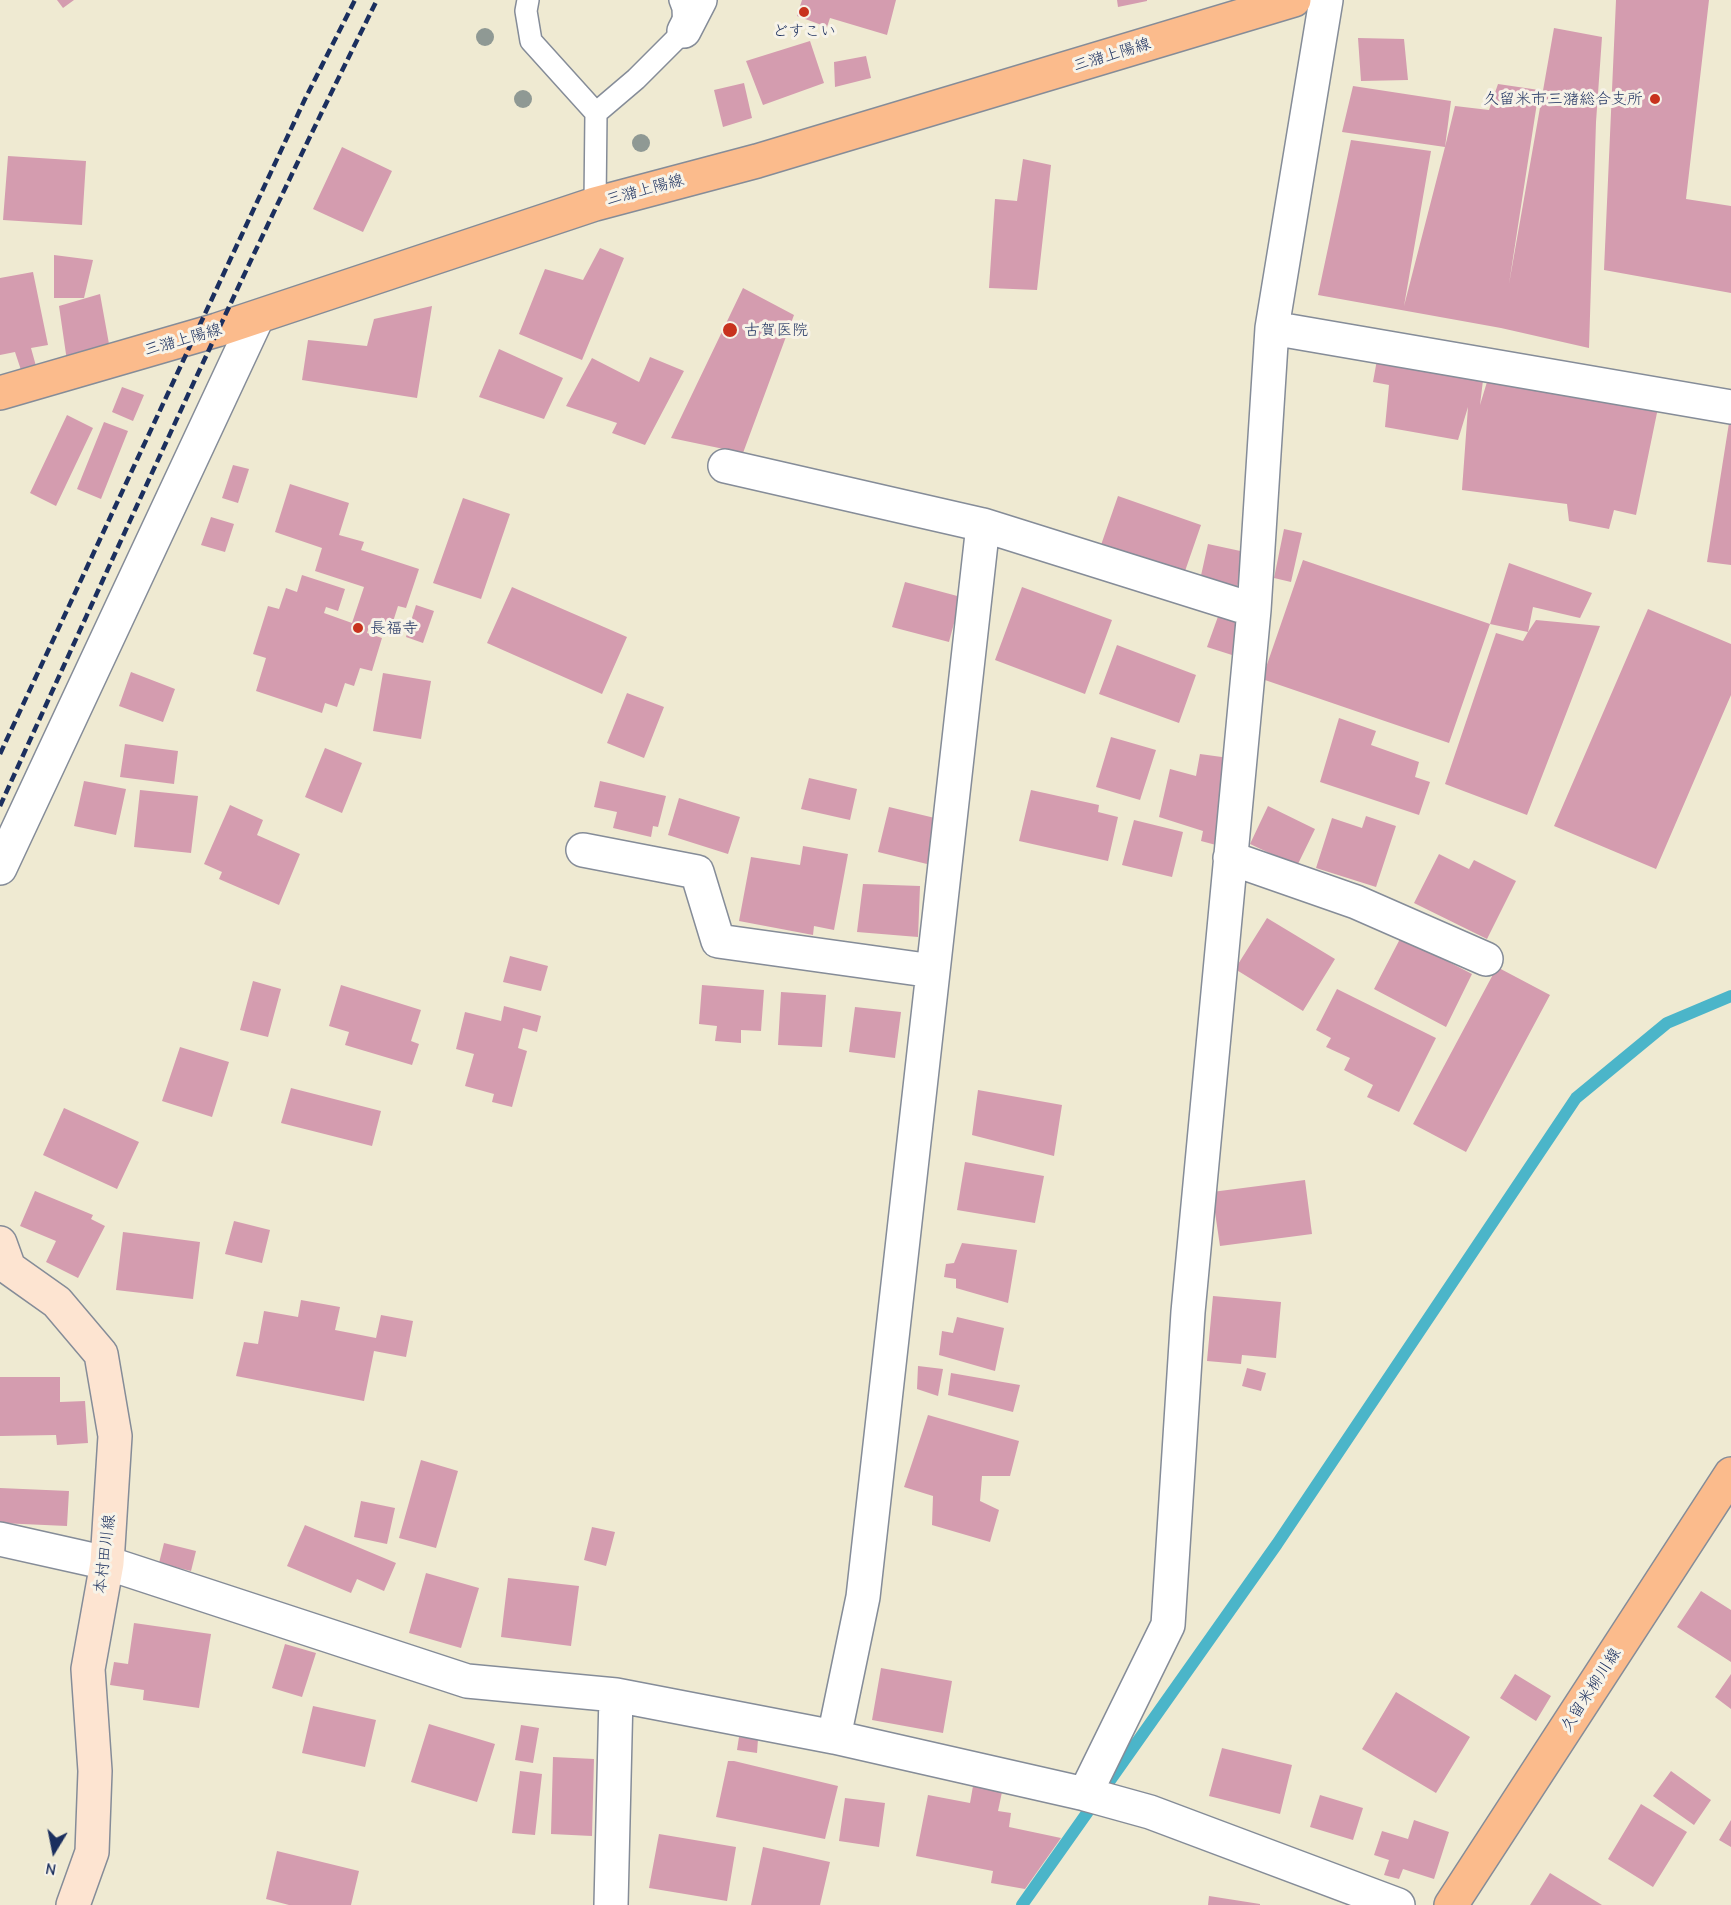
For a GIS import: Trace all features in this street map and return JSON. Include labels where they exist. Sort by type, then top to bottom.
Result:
[{"type":"main road","name":"三潴上陽線","points":[[0,393],[257,318],[595,204],[757,161],[1294,0]]},
{"type":"main road","name":"本村田川線","points":[[0,1243],[9,1268],[57,1302],[101,1354],[115,1436],[107,1563],[88,1669],[95,1772],[92,1852],[73,1905]]},
{"type":"main road","name":"久留米柳川線","points":[[1451,1905],[1731,1474]]},
{"type":"street","points":[[682,15],[700,0]]},
{"type":"street","points":[[1085,1794],[1168,1625],[1188,1312],[1254,610],[1272,328],[1326,0]]},
{"type":"street","points":[[0,867],[257,318]]},
{"type":"street","points":[[1272,328],[1731,407]]},
{"type":"street","points":[[725,466],[983,525],[1254,610]]},
{"type":"street","points":[[834,1737],[863,1597],[983,525]]},
{"type":"street","points":[[583,850],[697,872],[718,941],[933,970]]},
{"type":"street","points":[[1230,858],[1356,902],[1486,959]]},
{"type":"street","points":[[0,1539],[107,1563],[467,1681],[616,1695],[834,1737],[1085,1794],[1150,1812],[1398,1905]]},
{"type":"street","points":[[611,1905],[616,1695]]},
{"type":"lane","points":[[528,0],[526,11],[531,41],[596,113],[595,204]]},
{"type":"lane","points":[[596,113],[636,80],[682,15]]},
{"type":"building","points":[[57,0],[74,0],[63,8]]},
{"type":"building","points":[[802,0],[896,0],[887,35],[830,18],[827,27],[797,16]]},
{"type":"building","points":[[1117,0],[1147,0],[1147,1],[1118,7]]},
{"type":"building","name":"久留米市三潴総合支所","points":[[1616,0],[1709,0],[1686,199],[1731,206],[1731,293],[1604,270]]},
{"type":"building","points":[[1554,28],[1602,37],[1596,122],[1589,348],[1501,328],[1318,295],[1351,140],[1431,151],[1404,306],[1455,106],[1489,110],[1498,84],[1539,90],[1509,284]]},
{"type":"building","points":[[1358,38],[1404,39],[1408,80],[1361,81]]},
{"type":"building","points":[[810,41],[824,83],[763,105],[746,61]]},
{"type":"building","points":[[866,56],[871,78],[835,87],[834,62]]},
{"type":"building","points":[[744,83],[752,118],[723,127],[714,90]]},
{"type":"building","points":[[1353,86],[1451,101],[1445,147],[1342,132]]},
{"type":"building","points":[[342,147],[392,171],[363,232],[313,209]]},
{"type":"building","points":[[8,156],[86,161],[82,225],[3,220]]},
{"type":"building","points":[[1023,159],[1051,165],[1037,290],[989,288],[995,199],[1017,201]]},
{"type":"building","points":[[600,248],[624,258],[582,360],[519,334],[545,269],[583,280]]},
{"type":"building","points":[[54,255],[93,260],[84,298],[54,298]]},
{"type":"building","points":[[33,272],[48,345],[31,348],[36,366],[21,370],[15,352],[0,355],[0,278]]},
{"type":"building","points":[[743,288],[794,315],[743,453],[671,438]]},
{"type":"building","points":[[100,294],[111,355],[67,361],[59,306]]},
{"type":"building","points":[[432,306],[417,398],[302,380],[308,340],[367,346],[374,319]]},
{"type":"building","points":[[499,349],[563,378],[544,419],[479,397]]},
{"type":"building","points":[[1378,354],[1484,372],[1480,405],[1490,372],[1659,403],[1636,515],[1614,510],[1609,529],[1569,521],[1567,504],[1462,490],[1468,407],[1458,440],[1385,427],[1389,385],[1373,382]]},
{"type":"building","points":[[650,357],[684,371],[645,445],[612,433],[617,423],[566,406],[592,358],[639,382]]},
{"type":"building","points":[[122,387],[144,395],[133,421],[112,412]]},
{"type":"building","points":[[67,415],[93,428],[56,506],[30,493]]},
{"type":"building","points":[[104,422],[128,431],[101,499],[77,489]]},
{"type":"building","points":[[1729,423],[1731,423],[1731,565],[1707,562]]},
{"type":"building","points":[[233,465],[249,469],[238,503],[222,498]]},
{"type":"building","points":[[290,484],[349,503],[339,535],[364,542],[361,550],[419,569],[406,608],[398,606],[391,628],[371,621],[367,633],[382,638],[372,671],[360,668],[354,686],[345,683],[337,707],[325,703],[322,713],[256,691],[266,658],[253,654],[268,606],[279,609],[286,588],[297,592],[302,575],[345,589],[338,611],[326,607],[324,613],[352,623],[364,587],[315,571],[322,548],[275,532]]},
{"type":"building","points":[[1118,496],[1201,525],[1184,574],[1101,545]]},
{"type":"building","points":[[463,498],[510,514],[481,599],[433,583]]},
{"type":"building","points":[[211,517],[234,524],[225,552],[201,545]]},
{"type":"building","points":[[1284,529],[1302,533],[1291,582],[1274,578]]},
{"type":"building","points":[[1208,544],[1245,552],[1237,588],[1200,580]]},
{"type":"building","points":[[1303,560],[1490,624],[1449,743],[1262,679]]},
{"type":"building","points":[[1509,563],[1592,593],[1580,618],[1533,607],[1528,632],[1490,624]]},
{"type":"building","points":[[905,582],[961,597],[949,642],[892,627]]},
{"type":"building","points":[[512,587],[627,637],[602,694],[487,643]]},
{"type":"building","points":[[1022,587],[1112,620],[1085,694],[995,660]]},
{"type":"building","points":[[416,605],[434,611],[423,643],[406,637]]},
{"type":"building","points":[[1648,609],[1731,644],[1731,695],[1656,869],[1554,826]]},
{"type":"building","points":[[1220,611],[1244,619],[1232,655],[1207,647]]},
{"type":"building","points":[[1536,620],[1600,626],[1527,815],[1445,784],[1496,633],[1523,641]]},
{"type":"building","points":[[1117,645],[1196,675],[1179,723],[1099,694]]},
{"type":"building","points":[[131,672],[175,689],[163,722],[119,706]]},
{"type":"building","points":[[383,673],[431,681],[421,739],[373,731]]},
{"type":"building","points":[[627,693],[664,707],[644,758],[607,743]]},
{"type":"building","points":[[1339,718],[1376,731],[1371,745],[1419,762],[1415,777],[1430,782],[1419,815],[1320,782]]},
{"type":"building","points":[[1111,737],[1156,750],[1140,800],[1096,787]]},
{"type":"building","points":[[125,744],[178,751],[174,784],[120,777]]},
{"type":"building","points":[[325,748],[362,763],[342,813],[305,797]]},
{"type":"building","points":[[1200,754],[1229,758],[1216,845],[1201,841],[1203,831],[1159,817],[1170,769],[1196,776]]},
{"type":"building","points":[[809,778],[857,789],[850,820],[801,809]]},
{"type":"building","points":[[84,781],[126,789],[116,835],[74,826]]},
{"type":"building","points":[[600,781],[666,796],[658,827],[653,826],[651,837],[613,828],[617,812],[594,807]]},
{"type":"building","points":[[140,790],[198,796],[191,853],[134,847]]},
{"type":"building","points":[[1031,790],[1099,805],[1098,812],[1118,817],[1108,861],[1019,841]]},
{"type":"building","points":[[679,798],[740,817],[728,854],[668,835]]},
{"type":"building","points":[[230,805],[263,820],[257,835],[300,854],[279,905],[219,879],[222,872],[204,864]]},
{"type":"building","points":[[1268,806],[1315,829],[1297,866],[1250,844]]},
{"type":"building","points":[[889,807],[939,819],[927,864],[878,852]]},
{"type":"building","points":[[1366,816],[1396,826],[1376,887],[1316,868],[1332,818],[1362,828]]},
{"type":"building","points":[[1134,820],[1183,832],[1172,877],[1122,865]]},
{"type":"building","points":[[803,846],[848,854],[834,930],[814,926],[813,935],[739,921],[751,857],[800,865]]},
{"type":"building","points":[[1439,854],[1469,869],[1474,860],[1516,881],[1487,939],[1414,903]]},
{"type":"building","points":[[863,884],[920,886],[918,937],[857,932]]},
{"type":"building","points":[[1267,918],[1335,959],[1303,1011],[1235,969]]},
{"type":"building","points":[[1401,937],[1472,974],[1446,1027],[1374,989]]},
{"type":"building","points":[[510,956],[548,966],[541,991],[503,982]]},
{"type":"building","points":[[1497,967],[1550,995],[1466,1152],[1413,1124]]},
{"type":"building","points":[[253,981],[281,989],[268,1037],[240,1030]]},
{"type":"building","points":[[341,985],[421,1010],[411,1041],[419,1044],[412,1065],[345,1045],[349,1032],[329,1026]]},
{"type":"building","points":[[702,985],[764,990],[761,1031],[741,1030],[741,1043],[715,1041],[717,1026],[699,1024]]},
{"type":"building","points":[[1337,989],[1436,1038],[1399,1112],[1367,1097],[1373,1085],[1344,1070],[1350,1058],[1326,1047],[1331,1038],[1316,1030]]},
{"type":"building","points":[[781,992],[826,995],[822,1047],[778,1045]]},
{"type":"building","points":[[504,1006],[541,1016],[537,1032],[523,1028],[518,1048],[527,1051],[512,1107],[492,1102],[494,1094],[465,1086],[474,1054],[456,1049],[465,1012],[501,1021]]},
{"type":"building","points":[[855,1007],[901,1012],[895,1058],[849,1052]]},
{"type":"building","points":[[180,1047],[229,1062],[212,1117],[162,1101]]},
{"type":"building","points":[[291,1088],[381,1111],[372,1146],[281,1123]]},
{"type":"building","points":[[978,1090],[1062,1105],[1054,1156],[972,1135]]},
{"type":"building","points":[[64,1108],[139,1142],[117,1189],[43,1155]]},
{"type":"building","points":[[965,1162],[1044,1176],[1035,1223],[957,1210]]},
{"type":"building","points":[[1305,1180],[1312,1234],[1220,1246],[1212,1192]]},
{"type":"building","points":[[35,1191],[93,1215],[91,1219],[105,1226],[78,1278],[46,1262],[56,1241],[20,1226]]},
{"type":"building","points":[[234,1221],[270,1230],[262,1263],[225,1254]]},
{"type":"building","points":[[123,1232],[200,1242],[193,1299],[116,1290]]},
{"type":"building","points":[[962,1243],[1017,1250],[1008,1303],[956,1288],[956,1279],[944,1277],[946,1264],[954,1263]]},
{"type":"building","points":[[1213,1296],[1281,1302],[1276,1358],[1242,1355],[1241,1364],[1207,1361]]},
{"type":"building","points":[[301,1300],[340,1307],[335,1330],[376,1338],[381,1315],[413,1321],[406,1357],[374,1351],[364,1401],[236,1376],[244,1342],[258,1344],[264,1311],[298,1317]]},
{"type":"building","points":[[957,1317],[1004,1328],[995,1371],[939,1355],[942,1331],[953,1333]]},
{"type":"building","points":[[918,1366],[943,1369],[938,1396],[917,1389]]},
{"type":"building","points":[[1247,1368],[1266,1373],[1261,1391],[1242,1386]]},
{"type":"building","points":[[951,1373],[1020,1385],[1013,1412],[948,1395]]},
{"type":"building","points":[[0,1377],[60,1377],[60,1402],[85,1401],[88,1443],[57,1445],[56,1435],[0,1436]]},
{"type":"building","points":[[928,1415],[1019,1441],[1010,1476],[982,1476],[980,1501],[999,1510],[990,1542],[932,1525],[933,1496],[904,1487]]},
{"type":"building","points":[[421,1460],[458,1471],[436,1548],[399,1538]]},
{"type":"building","points":[[0,1488],[69,1491],[67,1526],[0,1523]]},
{"type":"building","points":[[361,1501],[395,1508],[387,1544],[354,1537]]},
{"type":"building","points":[[305,1525],[396,1563],[384,1591],[357,1579],[351,1593],[287,1566]]},
{"type":"building","points":[[592,1527],[615,1532],[606,1566],[584,1560]]},
{"type":"building","points":[[164,1543],[196,1551],[191,1571],[159,1563]]},
{"type":"building","points":[[426,1573],[479,1588],[461,1648],[409,1633]]},
{"type":"building","points":[[508,1578],[579,1586],[571,1646],[501,1637]]},
{"type":"building","points":[[1701,1591],[1731,1610],[1731,1662],[1677,1627]]},
{"type":"building","points":[[134,1623],[211,1634],[199,1708],[143,1700],[144,1690],[110,1685],[114,1662],[128,1664]]},
{"type":"building","points":[[285,1644],[316,1653],[302,1697],[272,1688]]},
{"type":"building","points":[[881,1668],[952,1681],[943,1733],[872,1720]]},
{"type":"building","points":[[1515,1674],[1551,1696],[1536,1721],[1500,1698]]},
{"type":"building","points":[[1731,1674],[1731,1709],[1715,1697]]},
{"type":"building","points":[[1396,1692],[1470,1737],[1436,1793],[1362,1749]]},
{"type":"building","points":[[313,1706],[376,1720],[365,1767],[302,1753]]},
{"type":"building","points":[[429,1724],[495,1744],[477,1802],[411,1782]]},
{"type":"building","points":[[521,1725],[539,1728],[533,1763],[515,1760]]},
{"type":"building","points":[[739,1737],[758,1739],[757,1753],[737,1750]]},
{"type":"building","points":[[1222,1748],[1292,1765],[1280,1814],[1209,1796]]},
{"type":"building","points":[[553,1757],[594,1759],[592,1836],[551,1834]]},
{"type":"building","points":[[728,1761],[838,1786],[825,1839],[716,1817]]},
{"type":"building","points":[[520,1771],[542,1774],[535,1835],[512,1833]]},
{"type":"building","points":[[1671,1771],[1711,1800],[1694,1825],[1653,1796]]},
{"type":"building","points":[[973,1786],[1002,1792],[998,1811],[1011,1813],[1009,1827],[1061,1838],[1025,1889],[991,1883],[993,1871],[916,1856],[928,1795],[970,1803]]},
{"type":"building","points":[[1320,1795],[1363,1808],[1353,1840],[1310,1827]]},
{"type":"building","points":[[845,1798],[885,1803],[879,1847],[839,1841]]},
{"type":"building","points":[[1641,1804],[1687,1832],[1653,1887],[1608,1859]]},
{"type":"building","points":[[1414,1820],[1449,1832],[1434,1879],[1403,1869],[1399,1879],[1384,1875],[1389,1860],[1374,1855],[1382,1831],[1408,1839]]},
{"type":"building","points":[[1731,1820],[1731,1847],[1719,1840]]},
{"type":"building","points":[[659,1834],[736,1847],[727,1901],[649,1888]]},
{"type":"building","points":[[763,1847],[830,1862],[820,1905],[751,1905]]},
{"type":"building","points":[[277,1851],[359,1871],[351,1905],[289,1905],[266,1899]]},
{"type":"building","points":[[1550,1873],[1602,1905],[1530,1905]]},
{"type":"building","points":[[1209,1896],[1260,1904],[1260,1905],[1208,1905]]},
{"type":"waterway","points":[[1022,1905],[1277,1544],[1576,1098],[1667,1023],[1731,996]]},
{"type":"railway","points":[[0,754],[305,99],[355,0]]},
{"type":"railway","points":[[0,806],[232,300],[377,0]]},
{"type":"place","name":"どすこい","points":[[804,12]]},
{"type":"place","name":"久留米市三潴総合支所","points":[[1655,99]]},
{"type":"place","name":"古賀医院","points":[[730,330]]},
{"type":"place","name":"長福寺","points":[[358,628]]}]
